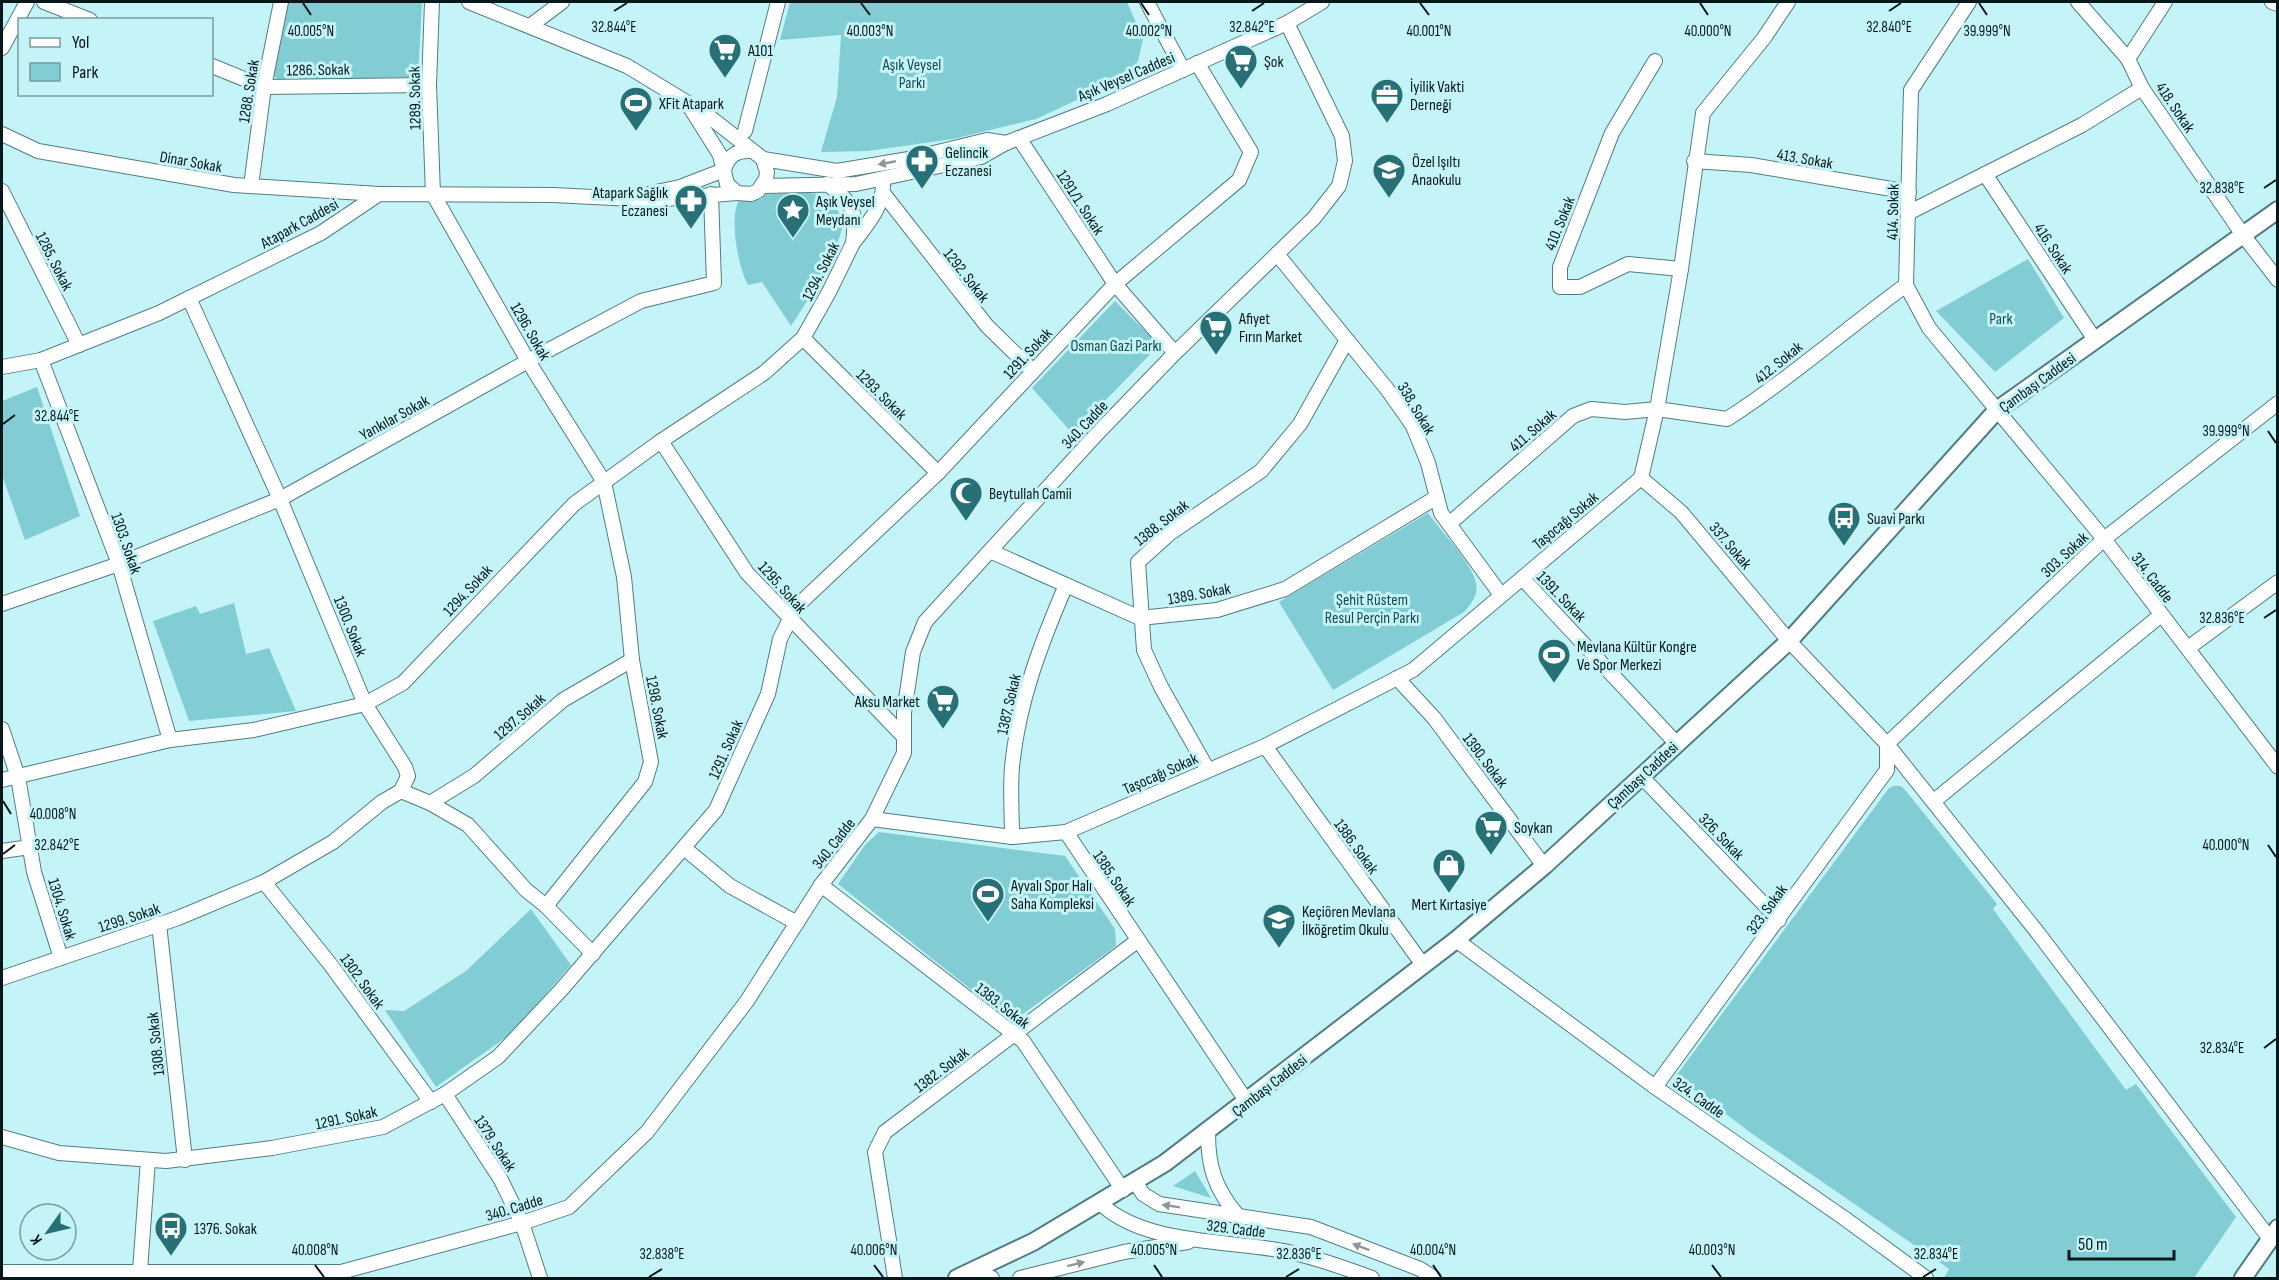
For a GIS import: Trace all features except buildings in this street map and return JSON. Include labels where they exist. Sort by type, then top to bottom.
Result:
[{"type":"main road","name":"Çambaşı Caddesi","points":[[957,1278],[1033,1242],[1130,1186],[1208,1133],[1456,940],[1544,866],[1789,641],[1997,410],[2277,210]]},
{"type":"main road","points":[[2243,1278],[2274,1234]]},
{"type":"street","points":[[18,18],[27,2]]},
{"type":"street","points":[[44,2],[85,18]]},
{"type":"street","name":"1288. Sokak","points":[[251,186],[264,87],[281,2]]},
{"type":"street","name":"1289. Sokak","points":[[432,2],[429,85],[433,194]]},
{"type":"street","name":"Aşık Veysel Caddesi","points":[[469,2],[627,66],[706,114],[756,155],[806,168],[837,171],[909,159],[987,140],[1006,143]]},
{"type":"street","points":[[530,26],[562,2]]},
{"type":"street","points":[[745,131],[778,2]]},
{"type":"street","points":[[1147,2],[1183,70]]},
{"type":"street","name":"Aşık Veysel Caddesi","points":[[688,104],[709,133],[720,155],[727,184],[737,193],[752,194],[763,186],[827,184],[883,186],[981,157],[1006,143],[1107,104],[1287,23],[1322,2]]},
{"type":"street","points":[[1641,478],[1657,409],[1681,269],[1694,161],[1703,113],[1764,38],[1788,2]]},
{"type":"street","name":"414. Sokak","points":[[1969,2],[1911,90],[1906,285],[1929,328],[1997,410]]},
{"type":"street","name":"418. Sokak","points":[[2078,2],[2128,59],[2142,88],[2243,235],[2277,280]]},
{"type":"street","points":[[2128,59],[2166,2]]},
{"type":"street","points":[[2272,2],[2277,4]]},
{"type":"street","points":[[2,48],[18,19]]},
{"type":"street","name":"340. Cadde","points":[[2,1272],[307,1276],[341,1272],[522,1223],[569,1207],[647,1132],[747,1002],[821,885],[872,819],[904,753],[904,713],[913,652],[925,622],[1175,352],[1314,218],[1339,186],[1345,161],[1342,136],[1287,23]]},
{"type":"street","name":"410. Sokak","points":[[1655,61],[1612,133],[1560,267],[1560,287],[1580,287],[1628,264],[1681,269]]},
{"type":"street","name":"1291. Sokak","points":[[2,1137],[59,1153],[148,1160],[185,1160],[272,1148],[383,1127],[445,1094],[498,1057],[593,954],[716,810],[768,694],[780,639],[796,607],[938,473],[1115,284],[1239,180],[1251,152],[1197,63]]},
{"type":"street","name":"1286. Sokak","points":[[213,66],[264,87],[429,85]]},
{"type":"street","points":[[1908,213],[2082,125],[2142,88]]},
{"type":"street","name":"Dinar Sokak","points":[[2,134],[38,151],[251,186],[379,194]]},
{"type":"street","name":"1291/1. Sokak","points":[[1019,138],[1115,284],[1175,352]]},
{"type":"street","points":[[628,197],[680,187],[724,170],[730,157],[743,151],[756,155],[767,172],[763,186]]},
{"type":"street","name":"413. Sokak","points":[[1694,161],[1751,165],[1909,192]]},
{"type":"street","name":"416. Sokak","points":[[1985,174],[2095,340]]},
{"type":"street","name":"1294. Sokak","points":[[827,184],[849,200],[856,219],[853,243]]},
{"type":"street","name":"1294. Sokak","points":[[2,780],[170,740],[254,730],[365,704],[403,683],[574,504],[661,441],[764,373],[802,338],[830,292],[853,243],[871,219],[883,186]]},
{"type":"street","name":"1292. Sokak","points":[[883,186],[987,326],[1033,371]]},
{"type":"street","name":"1285. Sokak","points":[[2,191],[80,345]]},
{"type":"street","points":[[379,194],[628,197],[653,200],[737,193]]},
{"type":"street","name":"Atapark Caddesi","points":[[2,367],[41,360],[189,298],[321,232],[379,194]]},
{"type":"street","name":"1296. Sokak","points":[[433,194],[528,361],[604,482]]},
{"type":"street","name":"Yankılar Sokak","points":[[2,604],[118,564],[280,499],[641,301],[714,283],[711,194]]},
{"type":"street","name":"338. Sokak","points":[[1277,254],[1413,426],[1428,463],[1441,513],[1501,595]]},
{"type":"street","name":"412. Sokak","points":[[1657,409],[1727,420],[1763,396],[1841,332],[1906,285]]},
{"type":"street","name":"1300. Sokak","points":[[189,298],[280,499],[365,704],[405,767],[408,776],[401,791]]},
{"type":"street","name":"1293. Sokak","points":[[802,338],[938,473]]},
{"type":"street","name":"1388. Sokak","points":[[1208,771],[1161,687],[1144,650],[1140,618],[1138,562],[1168,534],[1261,471],[1300,424],[1347,340]]},
{"type":"street","name":"1303. Sokak","points":[[41,360],[118,564],[170,740]]},
{"type":"street","name":"303. Sokak","points":[[1887,744],[2104,539],[2277,403]]},
{"type":"street","name":"411. Sokak","points":[[1449,524],[1573,416],[1591,409],[1625,412],[1657,409]]},
{"type":"street","name":"314. Cadde","points":[[1997,410],[2104,539],[2161,615],[2273,751],[2277,767]]},
{"type":"street","name":"1295. Sokak","points":[[661,441],[747,573],[904,737]]},
{"type":"street","name":"Taşocağı Sokak","points":[[1066,832],[1265,746],[1413,670],[1641,478]]},
{"type":"street","name":"337. Sokak","points":[[1641,478],[1682,512],[1789,641],[1887,744],[2274,1234]]},
{"type":"street","name":"1298. Sokak","points":[[546,906],[645,782],[651,762],[632,660],[624,577],[604,482]]},
{"type":"street","name":"1389. Sokak","points":[[990,551],[1140,618],[1217,610],[1285,589],[1437,497]]},
{"type":"street","name":"1391. Sokak","points":[[1522,578],[1676,743]]},
{"type":"street","points":[[2188,648],[2277,582]]},
{"type":"street","name":"1387. Sokak","points":[[1012,837],[1012,767],[1022,706],[1041,643],[1066,585]]},
{"type":"street","points":[[1934,801],[2161,615]]},
{"type":"street","name":"1297. Sokak","points":[[430,802],[474,776],[563,700],[632,660]]},
{"type":"street","name":"1390. Sokak","points":[[1397,678],[1434,718],[1544,866]]},
{"type":"street","name":"1304. Sokak","points":[[2,729],[18,777],[34,872],[61,958]]},
{"type":"street","name":"323. Sokak","points":[[1655,1087],[1887,770],[1887,744]]},
{"type":"street","name":"1386. Sokak","points":[[1265,746],[1423,965]]},
{"type":"street","name":"326. Sokak","points":[[1641,776],[1779,920]]},
{"type":"street","points":[[401,791],[430,802],[468,825],[526,890],[546,906],[593,954]]},
{"type":"street","name":"1299. Sokak","points":[[2,978],[159,924],[264,882],[333,842],[382,802],[401,791]]},
{"type":"street","points":[[872,819],[1012,837],[1066,832]]},
{"type":"street","name":"1385. Sokak","points":[[1066,832],[1247,1102]]},
{"type":"street","points":[[2,851],[30,847]]},
{"type":"street","points":[[684,848],[730,886],[797,923]]},
{"type":"street","name":"1302. Sokak","points":[[264,882],[330,964],[431,1102]]},
{"type":"street","name":"1383. Sokak","points":[[821,885],[1023,1041],[1130,1186]]},
{"type":"street","name":"1308. Sokak","points":[[159,924],[185,1160]]},
{"type":"street","name":"324. Cadde","points":[[1456,940],[1655,1087],[1835,1211],[1926,1278]]},
{"type":"street","name":"1382. Sokak","points":[[895,1278],[875,1152],[885,1132],[1137,941]]},
{"type":"street","name":"1379. Sokak","points":[[445,1094],[501,1180],[522,1223],[540,1278]]},
{"type":"street","name":"329. Cadde","points":[[1208,1133],[1208,1158],[1216,1186],[1238,1216]]},
{"type":"street","points":[[148,1160],[148,1274]]},
{"type":"street","name":"329. Cadde","points":[[1130,1186],[1159,1204],[1311,1227],[1420,1269],[1434,1278]]},
{"type":"street","name":"329. Cadde","points":[[1100,1203],[1109,1212],[1133,1225],[1199,1240],[1286,1251],[1315,1258],[1372,1278]]},
{"type":"street","points":[[1020,1278],[1124,1252],[1199,1240]]},
{"type":"street","points":[[975,1270],[992,1278]]},
{"type":"green space","points":[[287,2],[422,3],[418,77],[278,80],[272,74]]},
{"type":"green space","name":"Aşık Veysel Parkı","points":[[790,2],[1127,2],[1143,39],[1138,61],[1126,77],[1036,119],[953,139],[868,151],[821,152],[837,97],[841,35],[780,40]]},
{"type":"green space","points":[[766,194],[817,194],[836,207],[841,217],[842,228],[828,264],[791,326],[762,282],[748,285],[738,255],[735,218],[739,200],[762,199]]},
{"type":"green space","name":"Park","points":[[2028,259],[2064,318],[1995,372],[1936,311]]},
{"type":"green space","name":"Osman Gazi Parkı","points":[[1115,301],[1159,345],[1073,434],[1032,388]]},
{"type":"green space","points":[[37,387],[80,516],[25,540],[2,475],[2,401]]},
{"type":"green space","name":"Şehit Rüstem Resul Perçin Parkı","points":[[1428,513],[1469,566],[1476,583],[1474,599],[1464,612],[1333,690],[1279,602]]},
{"type":"green space","points":[[234,603],[246,654],[269,648],[296,711],[189,721],[153,621],[196,606],[200,614]]},
{"type":"green space","points":[[1901,786],[1906,791],[1997,904],[1993,909],[2126,1090],[2136,1084],[2236,1217],[2194,1278],[1944,1278],[1949,1269],[1751,1133],[1676,1076],[1889,788]]},
{"type":"green space","points":[[879,832],[1065,856],[1115,929],[1116,946],[1012,1022],[838,884],[865,845]]},
{"type":"green space","points":[[531,909],[571,965],[512,1033],[436,1087],[385,1010],[404,1011],[466,971]]},
{"type":"green space","points":[[1195,1171],[1211,1198],[1173,1186]]},
{"type":"place","name":"A101","points":[[725,79]]},
{"type":"place","name":"Şok","points":[[1241,90]]},
{"type":"place","name":"İyilik Vakti Derneği","points":[[1387,124]]},
{"type":"place","name":"XFit Atapark","points":[[636,132]]},
{"type":"place","name":"Gelincik Eczanesi","points":[[922,190]]},
{"type":"place","name":"Özel Işıltı Anaokulu","points":[[1389,199]]},
{"type":"place","name":"Atapark Sağlık Eczanesi","points":[[691,230]]},
{"type":"place","name":"Aşık Veysel Meydanı","points":[[793,239]]},
{"type":"place","name":"Afiyet Fırın Market","points":[[1216,356]]},
{"type":"place","name":"Beytullah Camii","points":[[966,522]]},
{"type":"place","name":"Suavi Parkı","points":[[1844,547]]},
{"type":"place","name":"Mevlana Kültür Kongre Ve Spor Merkezi","points":[[1554,684]]},
{"type":"place","name":"Aksu Market","points":[[943,730]]},
{"type":"place","name":"Soykan","points":[[1491,856]]},
{"type":"place","name":"Mert Kırtasiye","points":[[1449,894]]},
{"type":"place","name":"Ayvalı Spor Halı Saha Kompleksi","points":[[988,923]]},
{"type":"place","name":"Keçiören Mevlana İlköğretim Okulu","points":[[1279,949]]},
{"type":"place","name":"1376. Sokak","points":[[171,1257]]}]
